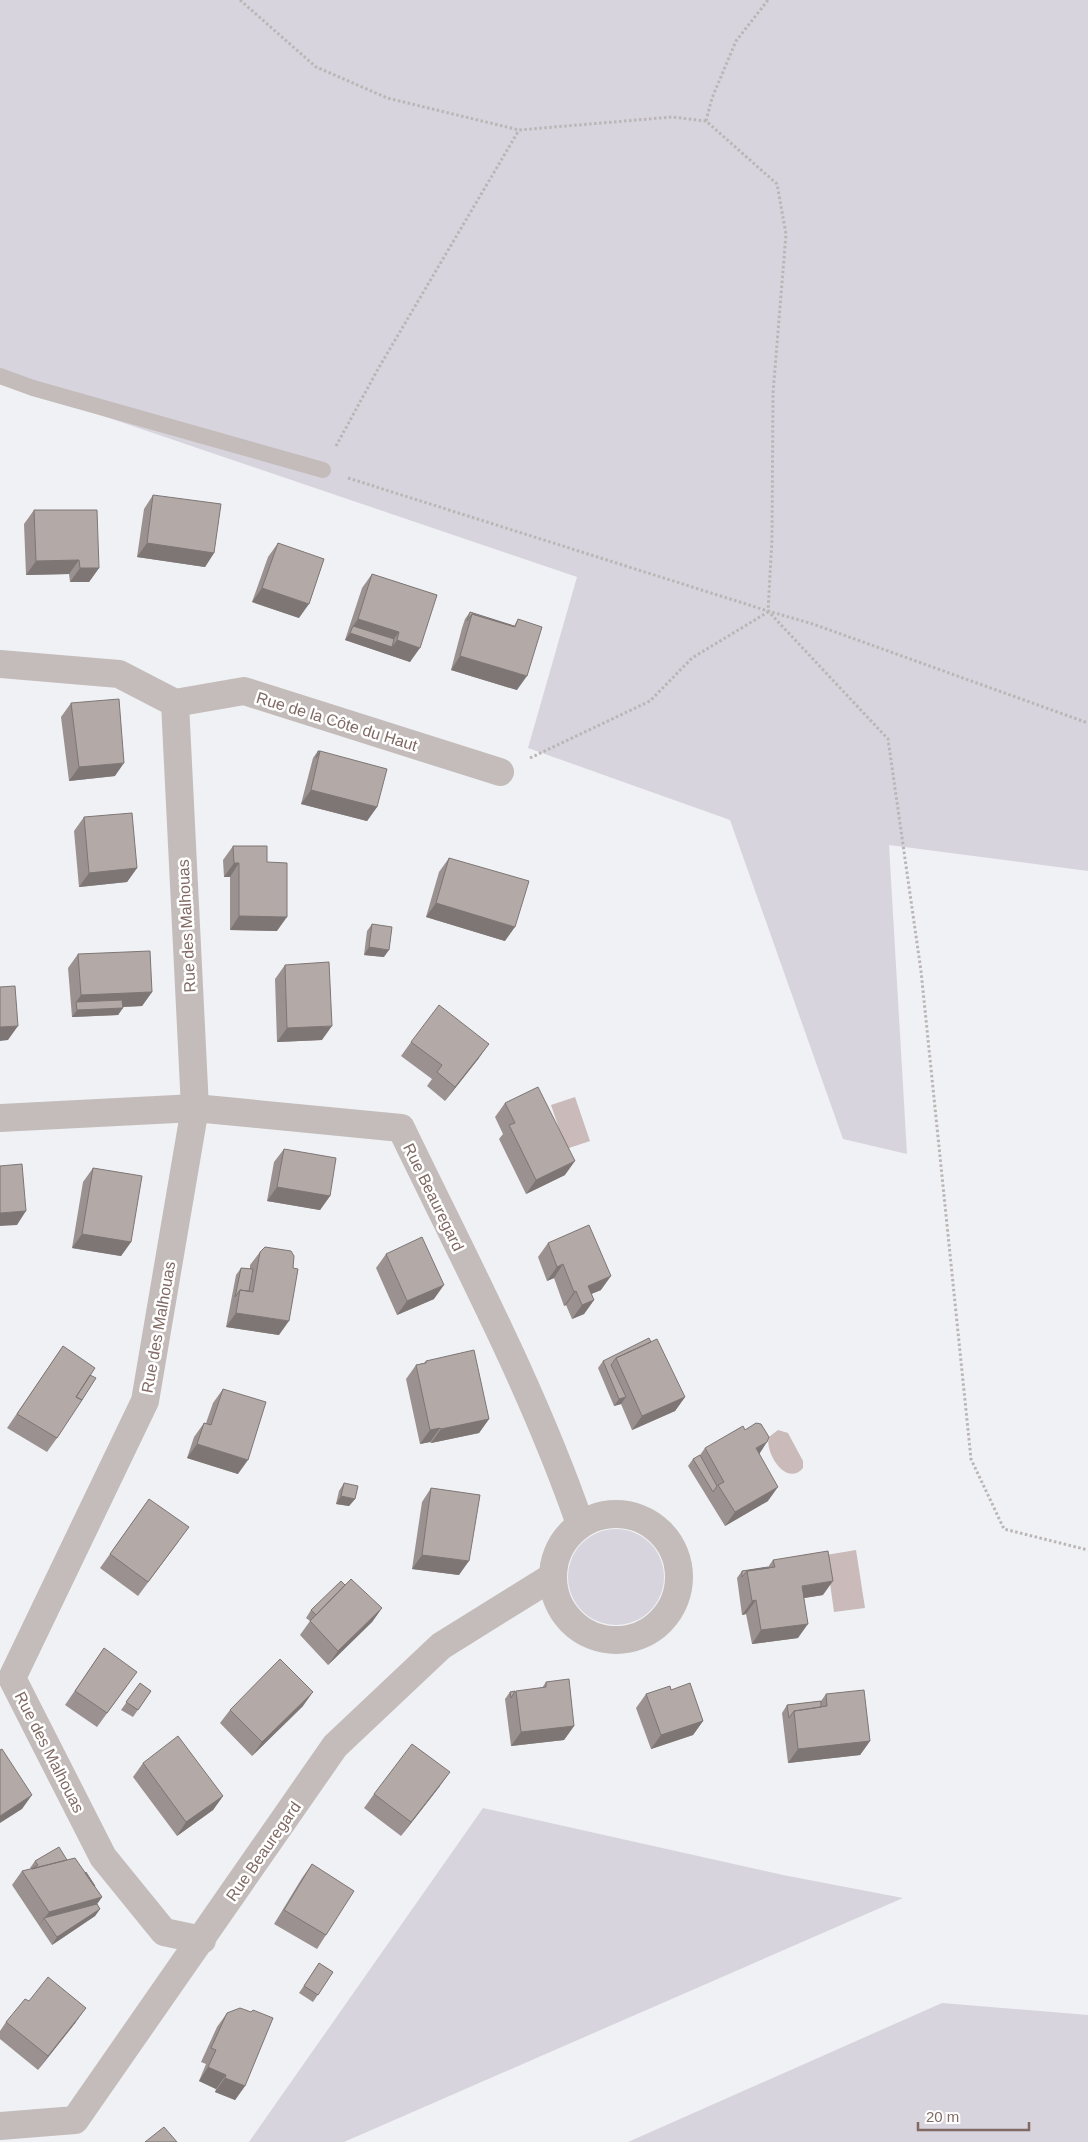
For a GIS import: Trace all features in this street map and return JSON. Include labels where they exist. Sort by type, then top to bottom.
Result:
[{"type":"street","points":[[0,664],[119,674],[175,703]]},
{"type":"street","name":"Rue de la Côte du Haut","points":[[175,703],[244,691],[500,772]]},
{"type":"street","name":"Rue des Malhouas","points":[[175,703],[195,1108],[145,1401],[6,1676],[103,1857],[164,1932],[202,1940]]},
{"type":"street","name":"Rue Beauregard","points":[[0,1118],[195,1108],[401,1128],[528,1392],[564,1476],[580,1524]]},
{"type":"street","points":[[618,1514],[636,1517],[654,1527],[668,1541],[676,1558],[679,1577],[675,1596],[666,1614],[653,1628],[635,1637],[616,1640],[596,1637],[579,1628],[565,1615],[556,1598],[552,1577],[556,1557],[566,1538],[580,1524],[598,1516],[618,1514]]},
{"type":"street","name":"Rue Beauregard","points":[[0,2126],[76,2120],[335,1746],[441,1646],[552,1577]]},
{"type":"lane","points":[[0,376],[33,388],[323,470]]},
{"type":"path","points":[[240,0],[316,67],[387,98],[520,130],[672,117],[706,121],[778,184],[786,234],[773,393],[772,539],[768,611],[888,739],[921,971],[971,1459],[1004,1529],[1088,1550]]},
{"type":"path","points":[[706,121],[712,98],[736,41],[768,0]]},
{"type":"path","points":[[520,130],[378,369],[323,470],[814,624],[1088,723]]},
{"type":"path","points":[[500,772],[650,701],[692,658],[768,611]]},
{"type":"shaded area","points":[[0,0],[1088,0],[1088,871],[889,845],[907,1154],[843,1139],[730,820],[528,748],[577,577],[0,381]]},
{"type":"shaded area","points":[[575,1097],[590,1141],[566,1149],[551,1105]]},
{"type":"shaded area","points":[[778,1430],[788,1433],[803,1461],[803,1468],[796,1473],[790,1474],[783,1471],[770,1451],[769,1437]]},
{"type":"shaded area","points":[[616,1529],[634,1533],[650,1543],[660,1559],[664,1577],[660,1595],[650,1611],[634,1621],[616,1625],[598,1621],[582,1611],[572,1595],[568,1577],[572,1559],[582,1543],[598,1533]]},
{"type":"shaded area","points":[[856,1550],[865,1608],[834,1612],[826,1555]]},
{"type":"shaded area","points":[[483,1808],[783,1875],[903,1898],[344,2142],[249,2142]]},
{"type":"shaded area","points":[[942,2003],[1088,2015],[1088,2142],[628,2142]]},
{"type":"building","points":[[153,495],[221,504],[214,553],[147,543]]},
{"type":"building","points":[[34,510],[97,510],[99,568],[80,568],[79,560],[36,561]]},
{"type":"building","points":[[278,543],[324,559],[309,604],[262,588]]},
{"type":"building","points":[[372,574],[437,595],[420,648],[397,640],[399,632],[358,619]]},
{"type":"building","points":[[470,612],[514,626],[472,614],[467,621]]},
{"type":"building","points":[[472,614],[515,627],[518,619],[542,627],[527,676],[460,656]]},
{"type":"building","points":[[353,626],[394,639],[392,647],[350,633]]},
{"type":"building","points":[[119,699],[124,763],[79,767],[71,703]]},
{"type":"building","points":[[320,751],[387,769],[377,807],[311,790]]},
{"type":"building","points":[[132,813],[137,868],[89,873],[84,817]]},
{"type":"building","points":[[233,846],[267,846],[267,862],[287,863],[287,917],[239,916],[239,863],[234,863]]},
{"type":"building","points":[[449,858],[529,881],[515,927],[436,903]]},
{"type":"building","points":[[372,924],[392,927],[389,950],[369,947]]},
{"type":"building","points":[[150,951],[152,992],[81,995],[78,954]]},
{"type":"building","points":[[329,962],[332,1026],[287,1028],[285,965]]},
{"type":"building","points":[[15,986],[18,1026],[0,1027],[0,987]]},
{"type":"building","points":[[122,1000],[123,1008],[77,1010],[76,1002]]},
{"type":"building","points":[[439,1005],[489,1044],[455,1087],[437,1072],[442,1065],[411,1042]]},
{"type":"building","points":[[538,1087],[575,1161],[536,1180],[509,1125],[515,1123],[505,1103]]},
{"type":"building","points":[[284,1149],[336,1158],[330,1196],[277,1187]]},
{"type":"building","points":[[22,1164],[26,1211],[0,1213],[0,1166]]},
{"type":"building","points":[[93,1168],[142,1176],[131,1242],[82,1234]]},
{"type":"building","points":[[589,1225],[611,1276],[588,1286],[594,1300],[582,1305],[576,1291],[574,1292],[563,1264],[557,1267],[548,1243]]},
{"type":"building","points":[[422,1237],[444,1285],[407,1301],[386,1254]]},
{"type":"building","points":[[265,1247],[291,1251],[294,1256],[293,1268],[298,1269],[289,1321],[236,1313],[240,1290],[253,1292],[260,1252]]},
{"type":"building","points":[[241,1268],[253,1269],[249,1291],[240,1290],[235,1297]]},
{"type":"building","points":[[649,1338],[651,1342],[616,1358],[611,1365],[626,1397],[619,1399],[603,1361]]},
{"type":"building","points":[[657,1339],[685,1397],[642,1416],[616,1358]]},
{"type":"building","points":[[63,1346],[95,1368],[76,1397],[82,1400],[57,1438],[17,1414]]},
{"type":"building","points":[[474,1350],[489,1419],[430,1430],[416,1365]]},
{"type":"building","points":[[90,1375],[96,1378],[82,1400],[76,1397]]},
{"type":"building","points":[[223,1389],[266,1402],[248,1460],[197,1444],[204,1423],[211,1425]]},
{"type":"building","points":[[756,1423],[761,1424],[769,1437],[767,1442],[756,1448],[778,1487],[735,1512],[718,1485],[724,1482],[705,1448],[743,1426],[745,1430]]},
{"type":"building","points":[[700,1455],[717,1486],[713,1492],[693,1459]]},
{"type":"building","points":[[344,1483],[358,1486],[355,1499],[341,1496]]},
{"type":"building","points":[[431,1488],[480,1495],[469,1561],[422,1555]]},
{"type":"building","points":[[149,1499],[189,1527],[148,1582],[110,1554]]},
{"type":"building","points":[[828,1551],[833,1581],[802,1586],[808,1624],[761,1630],[756,1600],[752,1601],[747,1571],[775,1567],[773,1560]]},
{"type":"building","points":[[768,1567],[747,1571],[742,1577],[742,1571]]},
{"type":"building","points":[[351,1579],[382,1608],[338,1651],[310,1621]]},
{"type":"building","points":[[341,1581],[345,1585],[316,1615],[311,1610]]},
{"type":"building","points":[[104,1648],[137,1672],[107,1713],[75,1691]]},
{"type":"building","points":[[280,1659],[313,1692],[262,1742],[230,1710]]},
{"type":"building","points":[[569,1679],[574,1726],[521,1732],[516,1691],[546,1687],[546,1682]]},
{"type":"building","points":[[140,1683],[151,1691],[138,1710],[126,1702]]},
{"type":"building","points":[[690,1683],[703,1721],[661,1735],[646,1694],[670,1686],[671,1690]]},
{"type":"building","points":[[864,1690],[870,1741],[798,1749],[794,1711],[827,1706],[826,1694]]},
{"type":"building","points":[[821,1701],[821,1707],[794,1711],[789,1718],[787,1705]]},
{"type":"building","points":[[178,1736],[223,1796],[186,1822],[143,1763]]},
{"type":"building","points":[[412,1744],[450,1772],[411,1822],[374,1794]]},
{"type":"building","points":[[2,1749],[32,1795],[0,1816],[0,1750]]},
{"type":"building","points":[[59,1847],[67,1860],[32,1869],[38,1865],[35,1861]]},
{"type":"building","points":[[75,1858],[102,1897],[49,1912],[22,1871]]},
{"type":"building","points":[[312,1864],[354,1891],[326,1935],[284,1910]]},
{"type":"building","points":[[86,1872],[95,1886],[85,1873]]},
{"type":"building","points":[[97,1904],[100,1909],[57,1937],[44,1918]]},
{"type":"building","points":[[319,1963],[333,1972],[318,1995],[304,1986]]},
{"type":"building","points":[[48,1977],[86,2008],[48,2056],[6,2022],[25,1999],[29,2001]]},
{"type":"building","points":[[240,2008],[251,2012],[253,2010],[273,2018],[245,2086],[225,2078],[226,2075],[208,2067],[216,2050],[211,2048],[227,2013]]},
{"type":"building","points":[[164,2127],[177,2142],[145,2142]]}]
